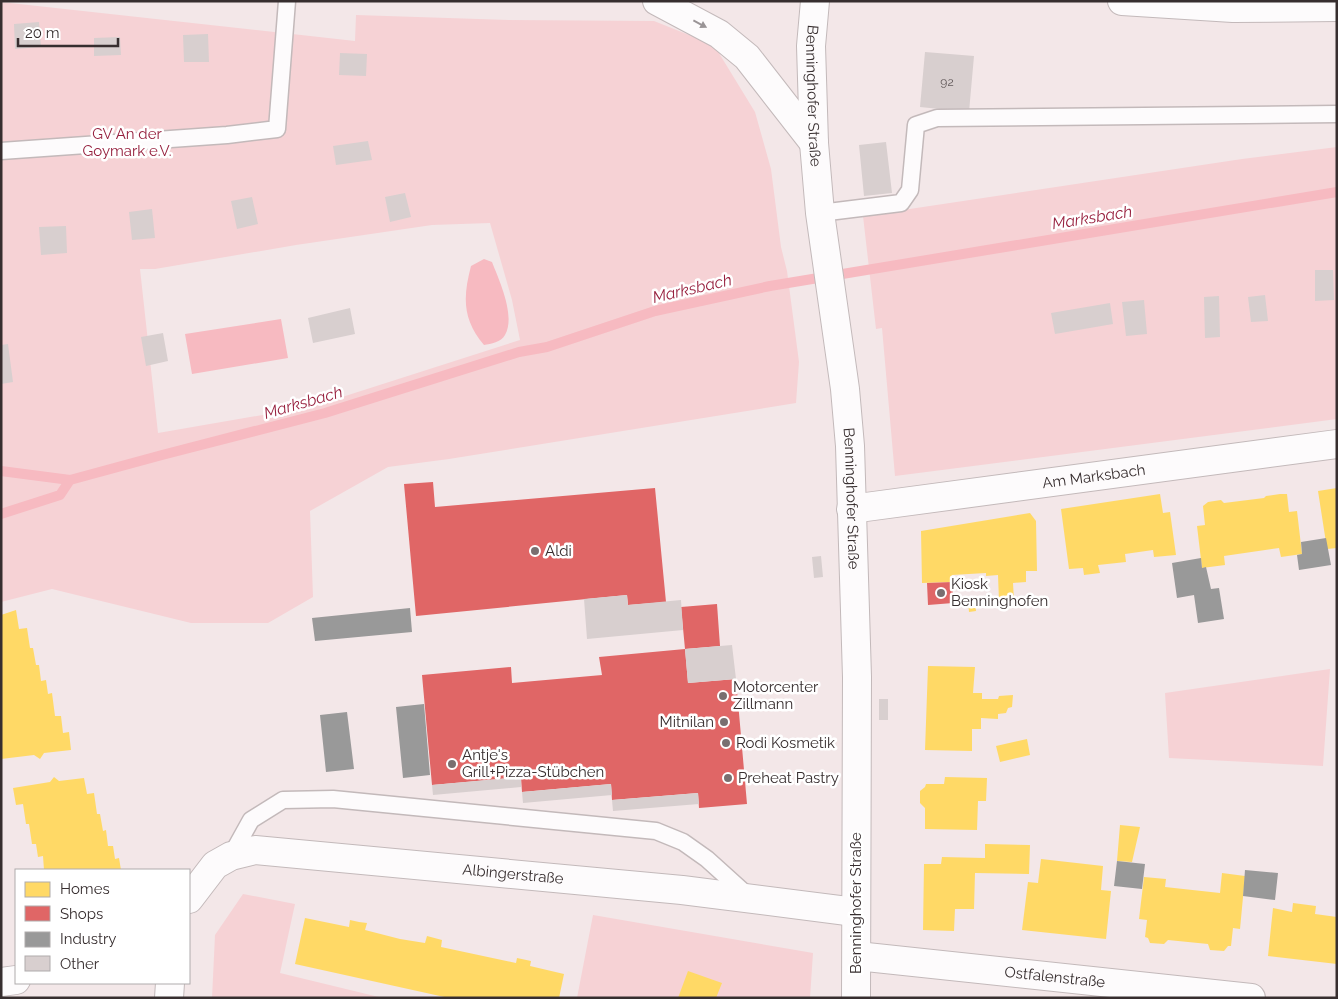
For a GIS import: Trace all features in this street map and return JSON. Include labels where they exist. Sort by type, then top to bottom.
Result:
[{"type":"street","points":[[657,1],[719,34],[747,57],[814,143]]},
{"type":"street","name":"Benninghofer Straße","points":[[815,1],[811,46],[814,143],[820,213],[845,389],[850,446],[857,677],[856,998]]},
{"type":"street","points":[[1122,1],[1233,8],[1337,7]]},
{"type":"street","name":"Am Marksbach","points":[[851,509],[1337,444]]},
{"type":"street","name":"Albingerstraße","points":[[190,898],[215,865],[231,856],[255,850],[672,889],[855,912]]},
{"type":"street","name":"Ostfalenstraße","points":[[857,956],[1252,998]]},
{"type":"street","points":[[1,982],[15,980]]},
{"type":"street","points":[[169,998],[170,984]]},
{"type":"lane","points":[[1,151],[227,135],[276,129],[287,1]]},
{"type":"lane","points":[[820,213],[901,203],[910,190],[916,125],[937,118],[1337,114]]},
{"type":"lane","points":[[231,856],[251,820],[283,800],[333,799],[656,831],[682,842],[699,854],[752,900]]},
{"type":"green space","name":"GV An der Goymark e.V.","points":[[1,2],[355,41],[356,15],[509,20],[654,21],[714,45],[755,112],[771,169],[799,362],[796,403],[449,459],[388,467],[310,511],[313,597],[268,623],[191,623],[52,589],[1,602]],"holes":[[[490,223],[512,300],[520,340],[314,406],[158,433],[140,269],[155,269],[296,245],[432,225]]]},
{"type":"green space","points":[[1337,147],[1337,419],[895,476],[882,328],[876,329],[863,216],[1242,159]]},
{"type":"green space","points":[[1330,669],[1323,766],[1169,758],[1165,693]]},
{"type":"green space","points":[[243,894],[295,904],[280,973],[383,998],[212,998],[215,935]]},
{"type":"green space","points":[[593,915],[813,953],[810,998],[577,998]]},
{"type":"shaded area","points":[[484,259],[492,262],[502,288],[509,318],[505,335],[496,342],[484,345],[468,317],[466,298],[471,266]]},
{"type":"shaded area","points":[[281,319],[288,358],[192,374],[185,334]]},
{"type":"building: Homes","points":[[1337,488],[1337,548],[1327,549],[1318,491]]},
{"type":"building: Homes","points":[[1160,494],[1163,513],[1170,512],[1176,555],[1154,557],[1153,550],[1125,554],[1126,562],[1098,565],[1100,573],[1084,575],[1083,568],[1069,569],[1061,509]]},
{"type":"building: Homes","points":[[1287,494],[1289,512],[1297,511],[1302,554],[1281,557],[1279,548],[1224,556],[1225,565],[1202,568],[1197,526],[1205,525],[1203,506],[1208,502],[1221,500],[1224,503]]},
{"type":"building: Homes","points":[[1030,513],[1036,521],[1037,571],[1026,571],[1026,582],[1013,583],[1014,601],[999,601],[998,575],[986,576],[986,573],[952,575],[953,582],[922,583],[921,531]]},
{"type":"building: Homes","points":[[968,600],[975,600],[976,611],[969,612]]},
{"type":"building: Homes","points":[[16,610],[19,629],[27,628],[30,648],[33,648],[36,665],[39,665],[41,681],[46,680],[48,694],[52,693],[55,716],[61,716],[63,733],[69,732],[71,750],[44,753],[40,759],[34,755],[1,759],[1,615]]},
{"type":"building: Homes","points":[[928,666],[975,667],[973,693],[982,693],[982,699],[998,699],[999,696],[1013,695],[1012,707],[1008,708],[1006,713],[998,714],[998,719],[981,718],[981,729],[972,729],[972,751],[925,750]]},
{"type":"building: Homes","points":[[1027,739],[1030,755],[1000,762],[996,746]]},
{"type":"building: Homes","points":[[54,777],[59,781],[84,778],[87,794],[94,793],[97,814],[100,814],[103,831],[106,830],[108,846],[113,846],[115,859],[119,858],[121,869],[44,869],[43,856],[38,857],[36,844],[32,844],[23,804],[16,805],[13,788],[50,782]]},
{"type":"building: Homes","points":[[945,777],[987,778],[986,801],[978,801],[977,830],[925,829],[925,808],[920,803],[920,791],[926,784],[944,784]]},
{"type":"building: Homes","points":[[1120,825],[1140,827],[1132,862],[1117,861]]},
{"type":"building: Homes","points":[[985,844],[1030,845],[1029,874],[975,873],[974,909],[955,909],[954,931],[923,930],[924,864],[941,864],[942,857],[985,858]]},
{"type":"building: Homes","points":[[1041,859],[1103,866],[1101,890],[1111,891],[1106,939],[1022,930],[1028,882],[1038,883]]},
{"type":"building: Homes","points":[[1222,873],[1245,876],[1240,929],[1233,928],[1231,946],[1228,946],[1224,951],[1210,950],[1208,944],[1168,940],[1164,944],[1150,943],[1148,938],[1145,937],[1147,920],[1139,919],[1144,877],[1166,879],[1165,887],[1220,893]]},
{"type":"building: Homes","points":[[1293,903],[1316,906],[1315,914],[1337,917],[1337,964],[1268,956],[1273,908],[1292,912]]},
{"type":"building: Homes","points":[[305,918],[349,927],[350,920],[367,923],[365,930],[400,939],[425,943],[427,936],[442,940],[441,947],[516,963],[517,958],[531,961],[530,966],[564,974],[559,998],[449,998],[295,964]]},
{"type":"building: Homes","points":[[688,971],[722,983],[716,998],[678,998]]},
{"type":"building: Shops","name":"Aldi","points":[[433,482],[435,507],[655,488],[666,602],[628,605],[627,595],[416,616],[404,484]]},
{"type":"building: Shops","name":"Kiosk Benninghofen","points":[[953,582],[953,603],[928,605],[927,583]]},
{"type":"building: Shops","points":[[717,604],[720,646],[685,649],[681,607]]},
{"type":"building: Shops","points":[[685,649],[688,683],[736,679],[747,804],[699,808],[698,793],[612,800],[611,784],[522,792],[521,777],[432,785],[422,675],[511,667],[512,683],[602,675],[599,657]]},
{"type":"building: Industry","points":[[1326,538],[1331,565],[1299,570],[1297,555],[1302,554],[1301,542]]},
{"type":"building: Industry","points":[[1201,558],[1202,568],[1206,567],[1211,589],[1219,588],[1224,619],[1198,623],[1194,595],[1177,598],[1172,563]]},
{"type":"building: Industry","points":[[410,608],[412,632],[315,641],[312,618]]},
{"type":"building: Industry","points":[[424,704],[430,775],[403,778],[396,707]]},
{"type":"building: Industry","points":[[347,712],[354,769],[326,772],[320,715]]},
{"type":"building: Industry","points":[[1117,861],[1145,864],[1142,889],[1114,886]]},
{"type":"building: Industry","points":[[1245,870],[1278,873],[1275,900],[1243,896]]},
{"type":"building: Other","points":[[39,22],[41,47],[15,49],[14,24]]},
{"type":"building: Other","points":[[208,34],[209,62],[184,62],[183,35]]},
{"type":"building: Other","points":[[120,37],[121,55],[94,56],[94,38]]},
{"type":"building: Other","points":[[925,52],[974,56],[969,112],[920,107]]},
{"type":"building: Other","points":[[340,53],[367,54],[366,76],[339,75]]},
{"type":"building: Other","points":[[368,141],[372,160],[336,165],[333,146]]},
{"type":"building: Other","points":[[886,142],[892,193],[864,196],[859,145]]},
{"type":"building: Other","points":[[405,193],[411,217],[390,222],[385,197]]},
{"type":"building: Other","points":[[252,197],[258,224],[237,229],[231,201]]},
{"type":"building: Other","points":[[152,209],[155,238],[132,240],[129,212]]},
{"type":"building: Other","points":[[66,226],[67,253],[41,255],[39,227]]},
{"type":"building: Other","points":[[1315,270],[1333,270],[1334,300],[1315,301]]},
{"type":"building: Other","points":[[1265,295],[1268,321],[1251,322],[1248,297]]},
{"type":"building: Other","points":[[1219,296],[1220,337],[1205,338],[1204,297]]},
{"type":"building: Other","points":[[1144,300],[1147,334],[1126,336],[1122,302]]},
{"type":"building: Other","points":[[1110,303],[1113,324],[1055,334],[1051,313]]},
{"type":"building: Other","points":[[350,308],[355,334],[313,343],[308,318]]},
{"type":"building: Other","points":[[163,333],[168,361],[146,366],[141,337]]},
{"type":"building: Other","points":[[8,344],[13,382],[1,384],[1,345]]},
{"type":"building: Other","points":[[821,556],[823,577],[814,578],[812,557]]},
{"type":"building: Other","points":[[627,595],[628,605],[681,600],[683,630],[587,639],[584,599]]},
{"type":"building: Other","points":[[732,645],[736,679],[688,683],[685,649]]},
{"type":"building: Other","points":[[879,699],[888,699],[888,720],[879,720]]},
{"type":"building: Other","points":[[521,777],[521,787],[433,795],[432,785]]},
{"type":"building: Other","points":[[611,784],[612,795],[523,803],[522,792]]},
{"type":"building: Other","points":[[698,793],[699,804],[613,811],[612,800]]},
{"type":"waterway","name":"Marksbach","points":[[1,471],[70,480],[325,413],[519,352],[547,347],[655,311],[770,286],[1337,192]]},
{"type":"waterway","name":"Marksbach","points":[[1,514],[60,495],[70,480]]},
{"type":"place","name":"Aldi","points":[[535,551]]},
{"type":"place","name":"Kiosk Benninghofen","points":[[941,593]]},
{"type":"place","name":"Motorcenter Zillmann","points":[[723,696]]},
{"type":"place","name":"Mitnilan","points":[[724,722]]},
{"type":"place","name":"Rodi Kosmetik","points":[[726,743]]},
{"type":"place","name":"Antje's Grill+Pizza-Stübchen","points":[[452,764]]},
{"type":"place","name":"Preheat Pastry","points":[[728,778]]}]
